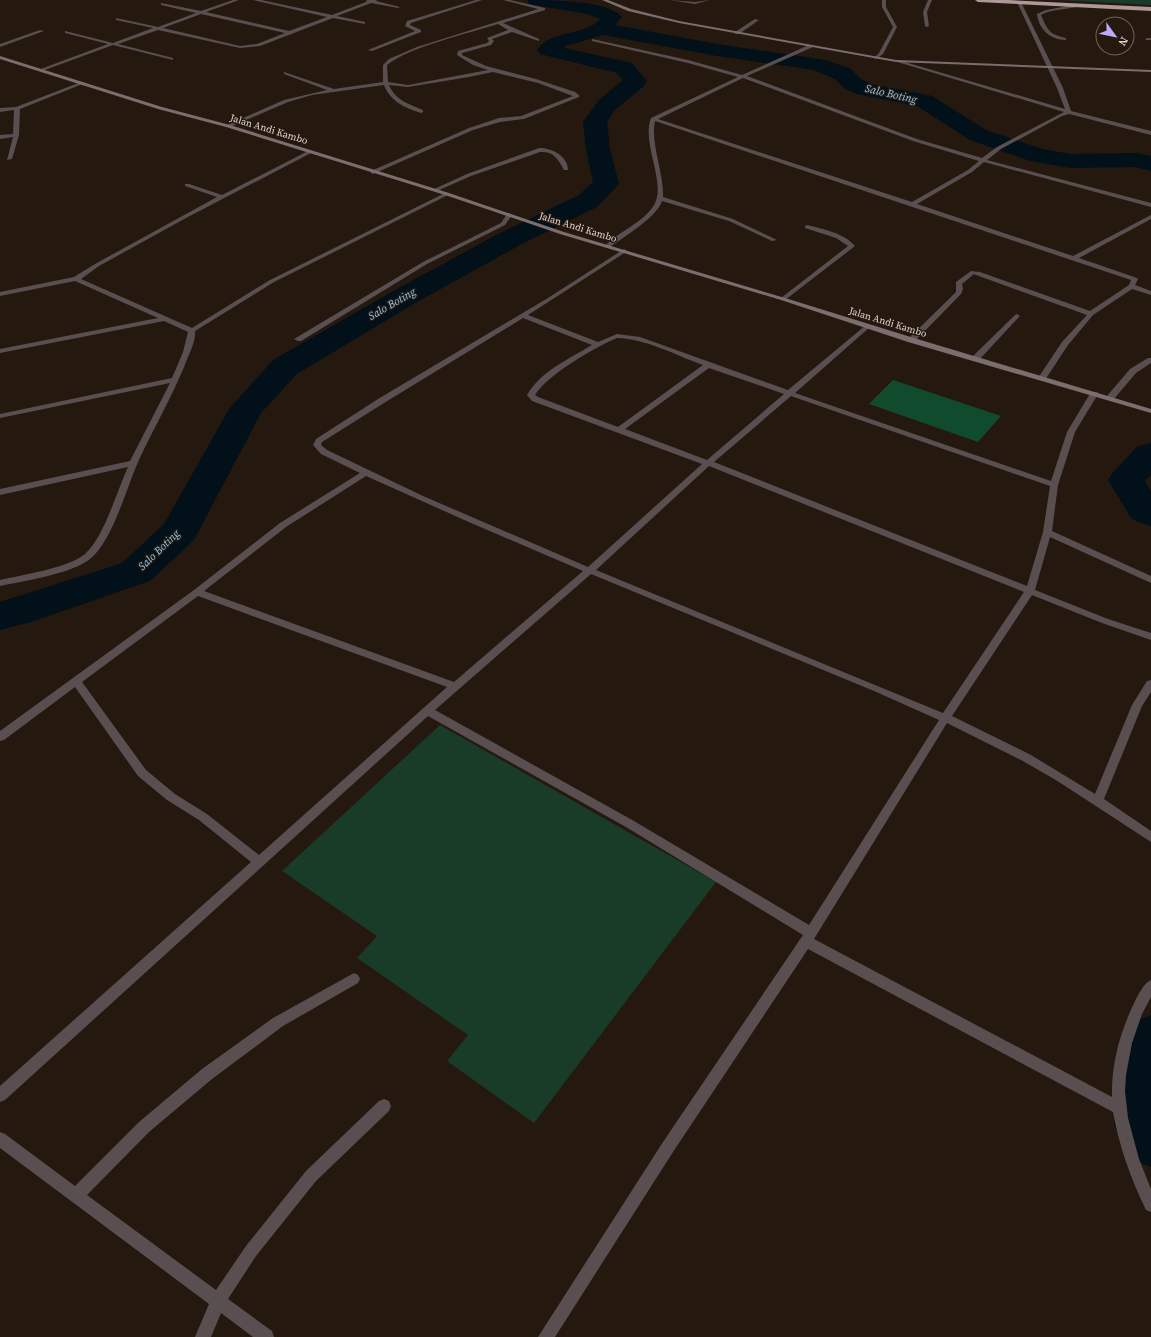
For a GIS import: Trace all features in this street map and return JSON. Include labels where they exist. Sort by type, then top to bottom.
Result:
[{"type":"highway","points":[[978,0],[1151,9]]},
{"type":"street","points":[[40,70],[237,0]]},
{"type":"street","points":[[255,0],[362,23]]},
{"type":"street","points":[[364,0],[398,7]]},
{"type":"street","points":[[370,50],[420,31],[407,25],[409,22],[480,0]]},
{"type":"street","points":[[421,111],[408,106],[391,96],[388,92],[384,68],[386,63],[419,48],[543,9],[505,0]]},
{"type":"street","points":[[604,0],[639,13],[737,33],[896,61],[1151,70]]},
{"type":"street","points":[[671,0],[695,3],[708,0]]},
{"type":"street","points":[[876,58],[881,54],[895,27],[885,11],[883,5],[884,0]]},
{"type":"street","points":[[927,26],[925,12],[930,0]]},
{"type":"street","points":[[118,19],[223,44],[246,47],[258,45],[373,1]]},
{"type":"street","points":[[1019,2],[1060,88],[1069,112]]},
{"type":"street","points":[[163,4],[290,33]]},
{"type":"street","points":[[1064,39],[1051,36],[1045,32],[1039,16],[1047,11],[1066,10],[1079,5]]},
{"type":"street","points":[[737,33],[757,20]]},
{"type":"street","points":[[498,23],[537,40]]},
{"type":"street","points":[[373,172],[430,146],[477,127],[499,120],[522,118],[576,96],[566,91],[494,70],[475,63],[458,53],[489,44],[492,41],[489,39],[512,30]]},
{"type":"street","points":[[0,46],[42,31]]},
{"type":"street","points":[[67,32],[171,59]]},
{"type":"street","points":[[594,40],[744,77],[902,135],[982,160],[1151,205]]},
{"type":"street","points":[[608,246],[656,207],[660,198],[659,173],[653,150],[650,127],[653,119],[695,98],[811,46]]},
{"type":"street","name":"Jalan Andi Kambo","points":[[0,57],[160,108],[228,126],[435,190],[624,252],[783,299],[911,340],[1151,411]]},
{"type":"street","points":[[896,61],[1069,112],[1151,133]]},
{"type":"street","points":[[228,126],[286,101],[386,82],[392,85],[408,86],[469,76],[494,70]]},
{"type":"street","points":[[286,73],[334,91]]},
{"type":"street","points":[[0,110],[17,108],[82,83]]},
{"type":"street","points":[[9,159],[16,135],[17,108]]},
{"type":"street","points":[[912,205],[952,182],[999,148],[1060,115],[1069,112]]},
{"type":"street","points":[[653,119],[1135,279],[1131,286],[1091,314],[1065,344],[1042,378]]},
{"type":"street","points":[[0,137],[16,135]]},
{"type":"street","points":[[435,190],[469,175],[544,149],[556,152],[563,161],[566,170]]},
{"type":"street","points":[[0,294],[76,279],[97,265],[222,197],[310,152]]},
{"type":"street","points":[[187,185],[222,197]]},
{"type":"street","points":[[190,331],[272,280],[447,194]]},
{"type":"street","points":[[660,198],[731,220],[774,240]]},
{"type":"street","points":[[298,339],[425,263],[503,224],[509,215]]},
{"type":"street","points":[[1075,258],[1151,217]]},
{"type":"street","points":[[783,299],[852,246],[850,243],[842,239],[807,226]]},
{"type":"street","points":[[624,252],[381,401],[319,441],[317,445],[324,452],[366,473],[474,522],[946,717],[1043,766],[1098,800],[1151,837]]},
{"type":"street","points":[[911,340],[959,293],[960,289],[958,283],[975,272],[1091,314]]},
{"type":"street","points":[[76,279],[190,331]]},
{"type":"street","points":[[1131,286],[1151,293]]},
{"type":"street","points":[[522,315],[598,345]]},
{"type":"street","points":[[975,359],[1017,316]]},
{"type":"street","points":[[0,350],[163,319]]},
{"type":"street","points":[[0,1095],[455,686],[590,570],[708,463],[868,326]]},
{"type":"street","points":[[0,583],[73,564],[87,556],[102,537],[134,463],[187,352],[192,335],[190,331]]},
{"type":"street","points":[[1054,485],[629,337],[617,336],[598,345],[533,388],[531,395],[535,399],[620,429],[1105,621],[1151,637]]},
{"type":"street","points":[[1110,398],[1133,371],[1151,360]]},
{"type":"street","points":[[620,429],[708,365]]},
{"type":"street","points":[[0,416],[174,380]]},
{"type":"street","points":[[546,1337],[668,1147],[808,937],[946,717],[1030,591],[1047,532],[1054,485],[1071,432],[1094,394]]},
{"type":"street","points":[[0,492],[134,463]]},
{"type":"street","points":[[0,737],[196,592],[283,525],[366,473]]},
{"type":"street","points":[[1047,532],[1151,580]]},
{"type":"street","points":[[196,592],[300,628],[455,686]]},
{"type":"street","points":[[76,681],[142,773],[171,797],[203,817],[259,862]]},
{"type":"street","points":[[1098,800],[1137,705],[1151,684]]},
{"type":"street","points":[[428,711],[630,824],[808,937],[1119,1108]]},
{"type":"street","points":[[76,1195],[144,1127],[207,1074],[278,1022],[354,979]]},
{"type":"street","points":[[1151,986],[1142,1000],[1128,1036],[1118,1085],[1119,1108],[1140,1183],[1151,1205]]},
{"type":"street","points":[[203,1337],[218,1300],[251,1251],[311,1176],[384,1106]]},
{"type":"street","points":[[0,1139],[266,1337]]},
{"type":"green space","points":[[1059,0],[1151,0],[1151,5]]},
{"type":"green space","points":[[893,380],[1001,416],[978,442],[869,404]]},
{"type":"green space","points":[[440,725],[716,882],[534,1123],[447,1061],[468,1035],[357,958],[377,936],[282,871]]},
{"type":"waterway","name":"Salo Boting","points":[[536,0],[591,9],[612,17],[602,29]]},
{"type":"waterway","name":"Salo Boting","points":[[0,616],[136,572],[180,531],[246,409],[285,367],[406,296],[510,239],[588,201],[606,184],[598,149],[595,122],[607,105],[636,81],[624,68],[547,50],[559,42],[602,29]]},
{"type":"waterway","name":"Salo Boting","points":[[602,29],[717,50],[819,64],[843,74],[853,84],[865,89],[924,101],[978,135],[1039,156],[1070,161],[1136,160],[1151,164]]},
{"type":"waterway","name":"Salo Boting","points":[[1151,454],[1126,480],[1144,510],[1151,514]]},
{"type":"waterway","name":"Salo Boting","points":[[1151,1042],[1145,1124],[1151,1136]]}]
